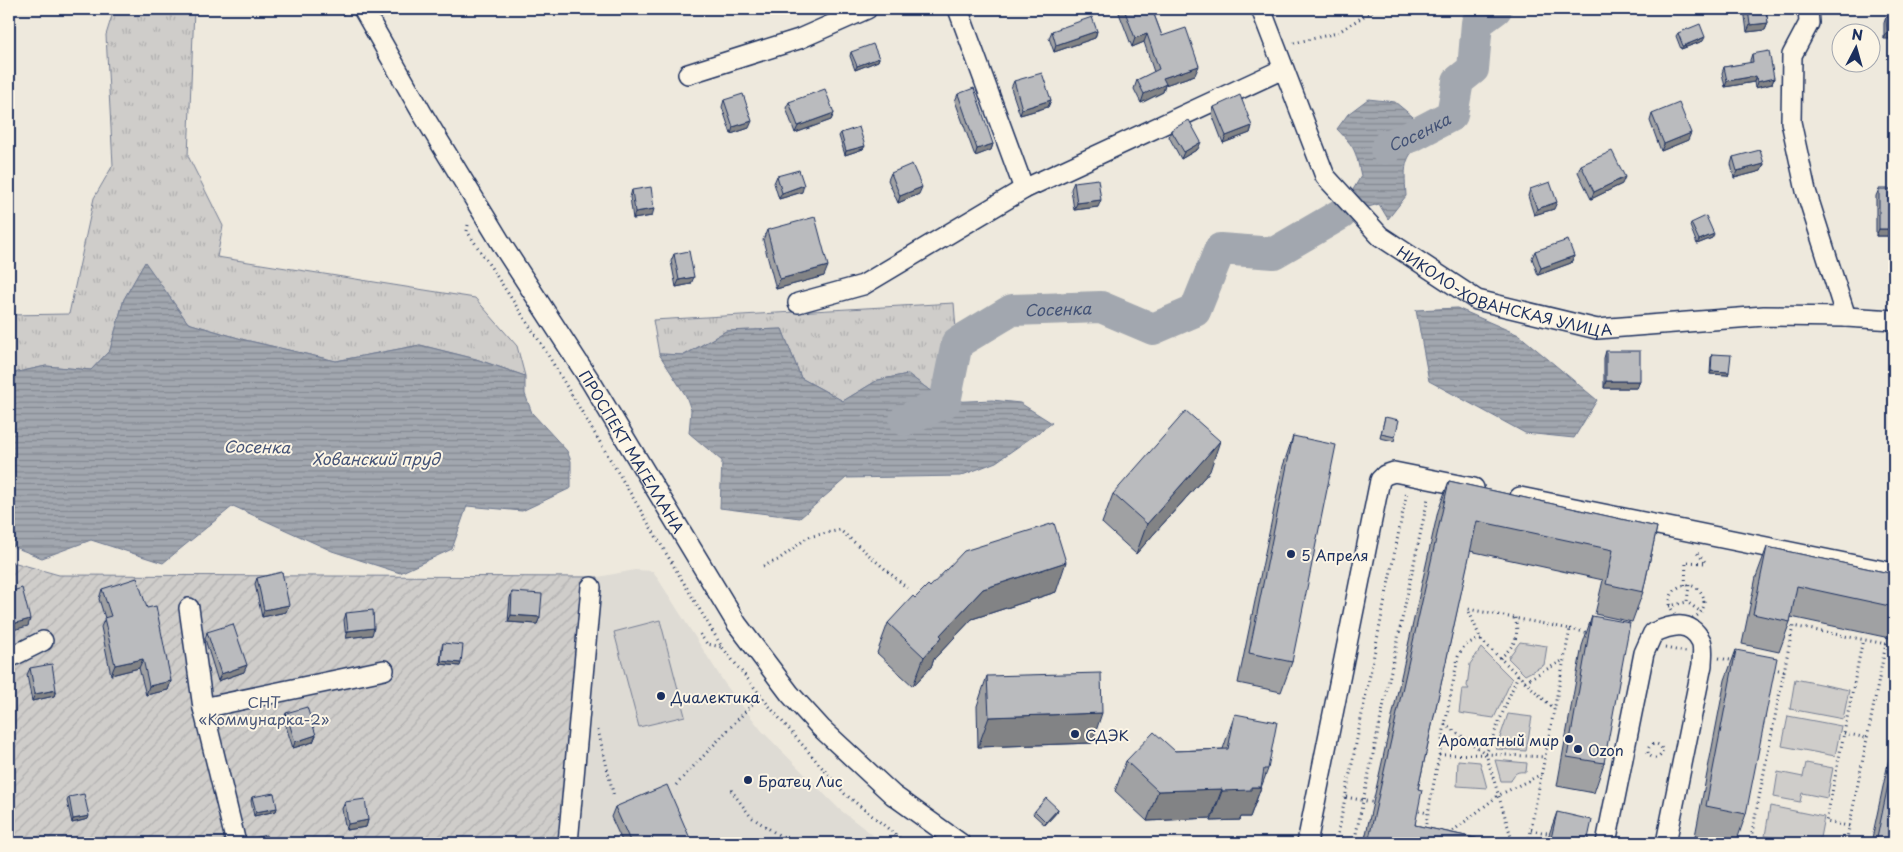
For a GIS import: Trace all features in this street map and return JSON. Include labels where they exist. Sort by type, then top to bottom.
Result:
[{"type":"street","name":"ПРОСПЕКТ МАГЕЛЛАНА","points":[[363,9],[427,121],[504,248],[591,382],[737,624],[790,694],[822,728],[893,795],[960,843]]},
{"type":"street","points":[[688,74],[799,39],[867,9]]},
{"type":"street","points":[[958,9],[1024,189]]},
{"type":"street","name":"НИКОЛО-ХОВАНСКАЯ УЛИЦА","points":[[1262,9],[1324,176],[1380,236],[1477,300],[1597,329],[1764,316],[1846,317],[1894,320]]},
{"type":"street","points":[[1808,9],[1809,23],[1792,55],[1791,122],[1806,191],[1846,317]]},
{"type":"street","points":[[798,303],[862,285],[1024,189],[1283,68]]},
{"type":"street","points":[[1307,843],[1377,488],[1380,480],[1385,475],[1394,472],[1410,475],[1894,573]]},
{"type":"street","points":[[568,843],[590,587]]},
{"type":"street","points":[[190,608],[203,708],[236,843]]},
{"type":"street","points":[[1606,843],[1644,653],[1653,633],[1673,624],[1690,629],[1702,642],[1702,665],[1666,843]]},
{"type":"street","points":[[9,658],[43,642]]},
{"type":"street","points":[[203,708],[384,670]]},
{"type":"path","points":[[341,9],[350,24]]},
{"type":"path","points":[[1292,44],[1336,33],[1375,9]]},
{"type":"path","points":[[466,217],[469,223],[467,231],[542,346],[722,647],[760,696],[845,794],[906,843]]},
{"type":"path","points":[[1336,843],[1410,475]]},
{"type":"path","points":[[1354,843],[1426,498],[1436,500]]},
{"type":"path","points":[[763,566],[778,560],[808,537],[840,530],[907,588]]},
{"type":"path","points":[[1687,552],[1697,554],[1706,563],[1686,562],[1687,602]]},
{"type":"path","points":[[1687,585],[1697,588],[1703,595],[1704,604],[1701,612],[1695,618],[1687,620],[1679,618],[1669,606],[1670,596],[1676,588],[1687,585]]},
{"type":"path","points":[[1669,606],[1687,602],[1701,612]]},
{"type":"path","points":[[1554,709],[1482,640],[1468,609],[1599,635]]},
{"type":"path","points":[[1500,658],[1510,651],[1516,640],[1517,625],[1515,618]]},
{"type":"path","points":[[1750,843],[1793,626],[1886,644],[1846,843]]},
{"type":"path","points":[[1528,843],[1570,629]]},
{"type":"path","points":[[700,634],[707,644],[722,647]]},
{"type":"path","points":[[1849,826],[1826,822],[1863,639]]},
{"type":"path","points":[[1432,833],[1424,832],[1461,650],[1472,641],[1482,640]]},
{"type":"path","points":[[1648,644],[1739,662]]},
{"type":"path","points":[[1525,681],[1564,660]]},
{"type":"path","points":[[1766,667],[1784,671]]},
{"type":"path","points":[[1486,754],[1518,675]]},
{"type":"path","points":[[676,785],[760,696]]},
{"type":"path","points":[[599,722],[598,732],[614,798]]},
{"type":"path","points":[[1445,724],[1486,754],[1513,843]]},
{"type":"path","points":[[1844,734],[1867,738]]},
{"type":"path","points":[[1652,744],[1658,744],[1662,752],[1655,759],[1649,756],[1648,749],[1652,744]]},
{"type":"path","points":[[1439,755],[1545,756]]},
{"type":"path","points":[[1456,838],[1447,836],[1499,795],[1542,774]]},
{"type":"path","points":[[731,790],[751,817],[791,843]]},
{"type":"path","points":[[1346,797],[1382,804]]},
{"type":"path","points":[[1409,809],[1428,813]]},
{"type":"path","points":[[1531,830],[1560,836]]},
{"type":"path","points":[[853,843],[856,838]]},
{"type":"shaded area","name":"Диалектика","points":[[635,570],[653,571],[725,684],[762,731],[839,809],[883,843],[574,843],[598,577]]},
{"type":"green space","points":[[114,9],[194,9],[188,156],[223,226],[217,257],[475,298],[517,346],[525,376],[476,359],[420,345],[336,361],[245,340],[188,323],[145,263],[124,299],[110,350],[91,370],[46,366],[9,374],[9,315],[69,314],[94,198],[113,165],[106,35]]},
{"type":"green space","points":[[954,303],[957,343],[945,402],[908,374],[878,380],[843,401],[801,378],[782,329],[726,331],[684,355],[659,354],[653,320]]},
{"type":"green space","name":"СНТ «Коммунарка-2»","points":[[9,561],[59,575],[598,577],[574,843],[9,843]]},
{"type":"green space","points":[[660,620],[685,716],[639,727],[614,632]]},
{"type":"green space","points":[[1520,642],[1547,646],[1544,665],[1525,675],[1508,658]]},
{"type":"green space","points":[[1481,648],[1512,679],[1494,718],[1459,713],[1462,689],[1469,689],[1467,686],[1470,664]]},
{"type":"green space","points":[[1795,679],[1849,690],[1843,719],[1790,709]]},
{"type":"green space","points":[[1508,714],[1532,717],[1526,751],[1496,749]]},
{"type":"green space","points":[[1788,716],[1841,726],[1835,756],[1782,746]]},
{"type":"green space","points":[[1458,760],[1480,762],[1487,788],[1457,786]]},
{"type":"green space","points":[[1495,760],[1527,763],[1526,772],[1516,773],[1511,781],[1501,781]]},
{"type":"green space","points":[[1806,763],[1833,768],[1827,798],[1802,793],[1800,802],[1774,797],[1778,772],[1803,777]]},
{"type":"green space","points":[[1770,806],[1824,817],[1819,843],[1801,843],[1765,836]]},
{"type":"water","points":[[1368,99],[1395,102],[1418,121],[1430,135],[1415,149],[1407,161],[1405,175],[1406,196],[1388,219],[1379,204],[1361,209],[1350,195],[1361,176],[1354,150],[1337,129],[1348,114]]},
{"type":"water","name":"Хованский пруд","points":[[145,262],[188,323],[245,340],[336,361],[420,345],[476,359],[525,376],[525,394],[532,413],[567,451],[571,461],[571,488],[522,511],[467,506],[452,549],[400,573],[332,551],[233,506],[163,563],[91,540],[42,558],[9,545],[9,374],[46,366],[91,370],[110,350],[124,299]]},
{"type":"water","points":[[1457,308],[1519,335],[1597,400],[1574,438],[1525,433],[1429,381],[1416,310]]},
{"type":"water","points":[[782,329],[801,378],[843,401],[878,380],[908,374],[945,402],[992,400],[1020,403],[1052,423],[996,462],[960,476],[846,478],[800,518],[720,508],[722,461],[689,433],[691,410],[686,396],[659,354],[685,355],[726,331]]},
{"type":"building","points":[[1124,9],[1152,9],[1162,36],[1186,28],[1199,66],[1163,78],[1166,84],[1144,94],[1137,80],[1159,69],[1147,34],[1135,38]]},
{"type":"building","points":[[1748,9],[1766,9],[1768,23],[1750,25]]},
{"type":"building","points":[[1092,17],[1097,31],[1056,45],[1052,31]]},
{"type":"building","points":[[1886,17],[1894,17],[1894,33],[1887,33]]},
{"type":"building","points":[[1700,24],[1705,37],[1683,46],[1678,33]]},
{"type":"building","points":[[873,44],[879,58],[857,66],[851,52]]},
{"type":"building","points":[[1769,51],[1774,78],[1757,82],[1756,76],[1727,81],[1724,67],[1753,62],[1752,54]]},
{"type":"building","points":[[1042,73],[1051,100],[1022,109],[1014,81]]},
{"type":"building","points":[[974,88],[993,144],[977,149],[958,94]]},
{"type":"building","points":[[825,89],[834,113],[798,126],[789,102]]},
{"type":"building","points":[[743,94],[752,121],[733,127],[724,100]]},
{"type":"building","points":[[1240,95],[1252,126],[1226,136],[1214,107]]},
{"type":"building","points":[[1679,103],[1691,133],[1664,144],[1652,114]]},
{"type":"building","points":[[1189,120],[1201,142],[1184,152],[1171,130]]},
{"type":"building","points":[[859,127],[865,146],[846,151],[841,133]]},
{"type":"building","points":[[1760,150],[1764,164],[1737,171],[1733,157]]},
{"type":"building","points":[[1612,151],[1625,177],[1594,192],[1581,165]]},
{"type":"building","points":[[912,164],[922,187],[900,196],[891,173]]},
{"type":"building","points":[[799,170],[804,185],[782,193],[777,176]]},
{"type":"building","points":[[1098,179],[1101,200],[1077,203],[1074,182]]},
{"type":"building","points":[[1550,182],[1557,202],[1537,209],[1530,189]]},
{"type":"building","points":[[651,187],[654,209],[635,212],[632,190]]},
{"type":"building","points":[[1879,189],[1894,189],[1894,229],[1879,229]]},
{"type":"building","points":[[1706,216],[1714,234],[1699,240],[1691,223]]},
{"type":"building","points":[[815,217],[828,266],[780,279],[767,230]]},
{"type":"building","points":[[1568,240],[1574,256],[1541,268],[1535,251]]},
{"type":"building","points":[[689,251],[694,277],[679,280],[674,254]]},
{"type":"building","points":[[1606,351],[1640,351],[1640,381],[1606,381]]},
{"type":"building","points":[[1712,354],[1731,355],[1729,372],[1711,371]]},
{"type":"building","points":[[1186,411],[1220,441],[1147,524],[1113,494]]},
{"type":"building","points":[[1385,417],[1399,420],[1395,437],[1381,434]]},
{"type":"building","points":[[1293,436],[1336,445],[1292,662],[1249,653]]},
{"type":"building","points":[[1449,481],[1657,527],[1643,592],[1606,584],[1613,550],[1477,521],[1418,789],[1422,790],[1415,825],[1498,843],[1368,843]]},
{"type":"building","points":[[1054,523],[1066,562],[983,589],[940,635],[942,637],[924,657],[888,623],[913,596],[915,598],[928,585],[930,587],[964,551]]},
{"type":"building","points":[[1767,547],[1894,574],[1894,607],[1797,586],[1790,622],[1753,614]]},
{"type":"building","points":[[282,572],[289,605],[264,610],[257,578]]},
{"type":"building","points":[[137,578],[147,608],[156,606],[171,681],[149,686],[143,659],[115,665],[104,618],[111,616],[102,589]]},
{"type":"building","points":[[22,588],[30,619],[9,625],[9,592]]},
{"type":"building","points":[[512,592],[542,594],[540,617],[511,615]]},
{"type":"building","points":[[373,610],[374,628],[348,631],[346,613]]},
{"type":"building","points":[[1592,616],[1630,623],[1604,763],[1567,757]]},
{"type":"building","points":[[233,624],[247,665],[221,674],[207,632]]},
{"type":"building","points":[[443,643],[463,645],[461,663],[441,661]]},
{"type":"building","points":[[1736,650],[1777,658],[1746,814],[1706,806]]},
{"type":"building","points":[[52,664],[56,690],[35,694],[30,668]]},
{"type":"building","points":[[1101,673],[1102,713],[989,717],[987,676]]},
{"type":"building","points":[[307,707],[316,735],[295,742],[286,713]]},
{"type":"building","points":[[1235,714],[1277,722],[1268,769],[1264,769],[1261,787],[1251,787],[1251,790],[1158,791],[1126,761],[1154,732],[1175,751],[1228,749]]},
{"type":"building","points":[[1894,756],[1894,843],[1876,843]]},
{"type":"building","points":[[667,785],[692,843],[631,843],[615,807]]},
{"type":"building","points":[[274,793],[277,808],[256,812],[252,797]]},
{"type":"building","points":[[84,794],[89,816],[73,819],[69,797]]},
{"type":"building","points":[[1046,798],[1058,809],[1046,822],[1035,811]]},
{"type":"building","points":[[365,799],[368,820],[348,824],[345,802]]},
{"type":"building","points":[[1557,812],[1592,820],[1587,843],[1550,843]]},
{"type":"building","points":[[266,835],[268,843],[251,843],[250,839]]},
{"type":"building","points":[[1702,840],[1720,843],[1701,843]]},
{"type":"waterway","name":"Сосенка","points":[[1386,149],[1387,146],[1412,136],[1452,115],[1458,81],[1473,69],[1477,23],[1496,9]]},
{"type":"waterway","name":"Сосенка","points":[[905,420],[945,402],[957,343],[1012,310],[1101,307],[1153,329],[1195,311],[1220,249],[1274,253],[1341,214]]},
{"type":"place","name":"5 Апреля","points":[[1291,554]]},
{"type":"place","name":"Диалектика","points":[[661,696]]},
{"type":"place","name":"СДЭК","points":[[1075,734]]},
{"type":"place","name":"Ароматный мир","points":[[1569,739]]},
{"type":"place","name":"Ozon","points":[[1578,749]]},
{"type":"place","name":"Братец Лис","points":[[748,780]]}]
